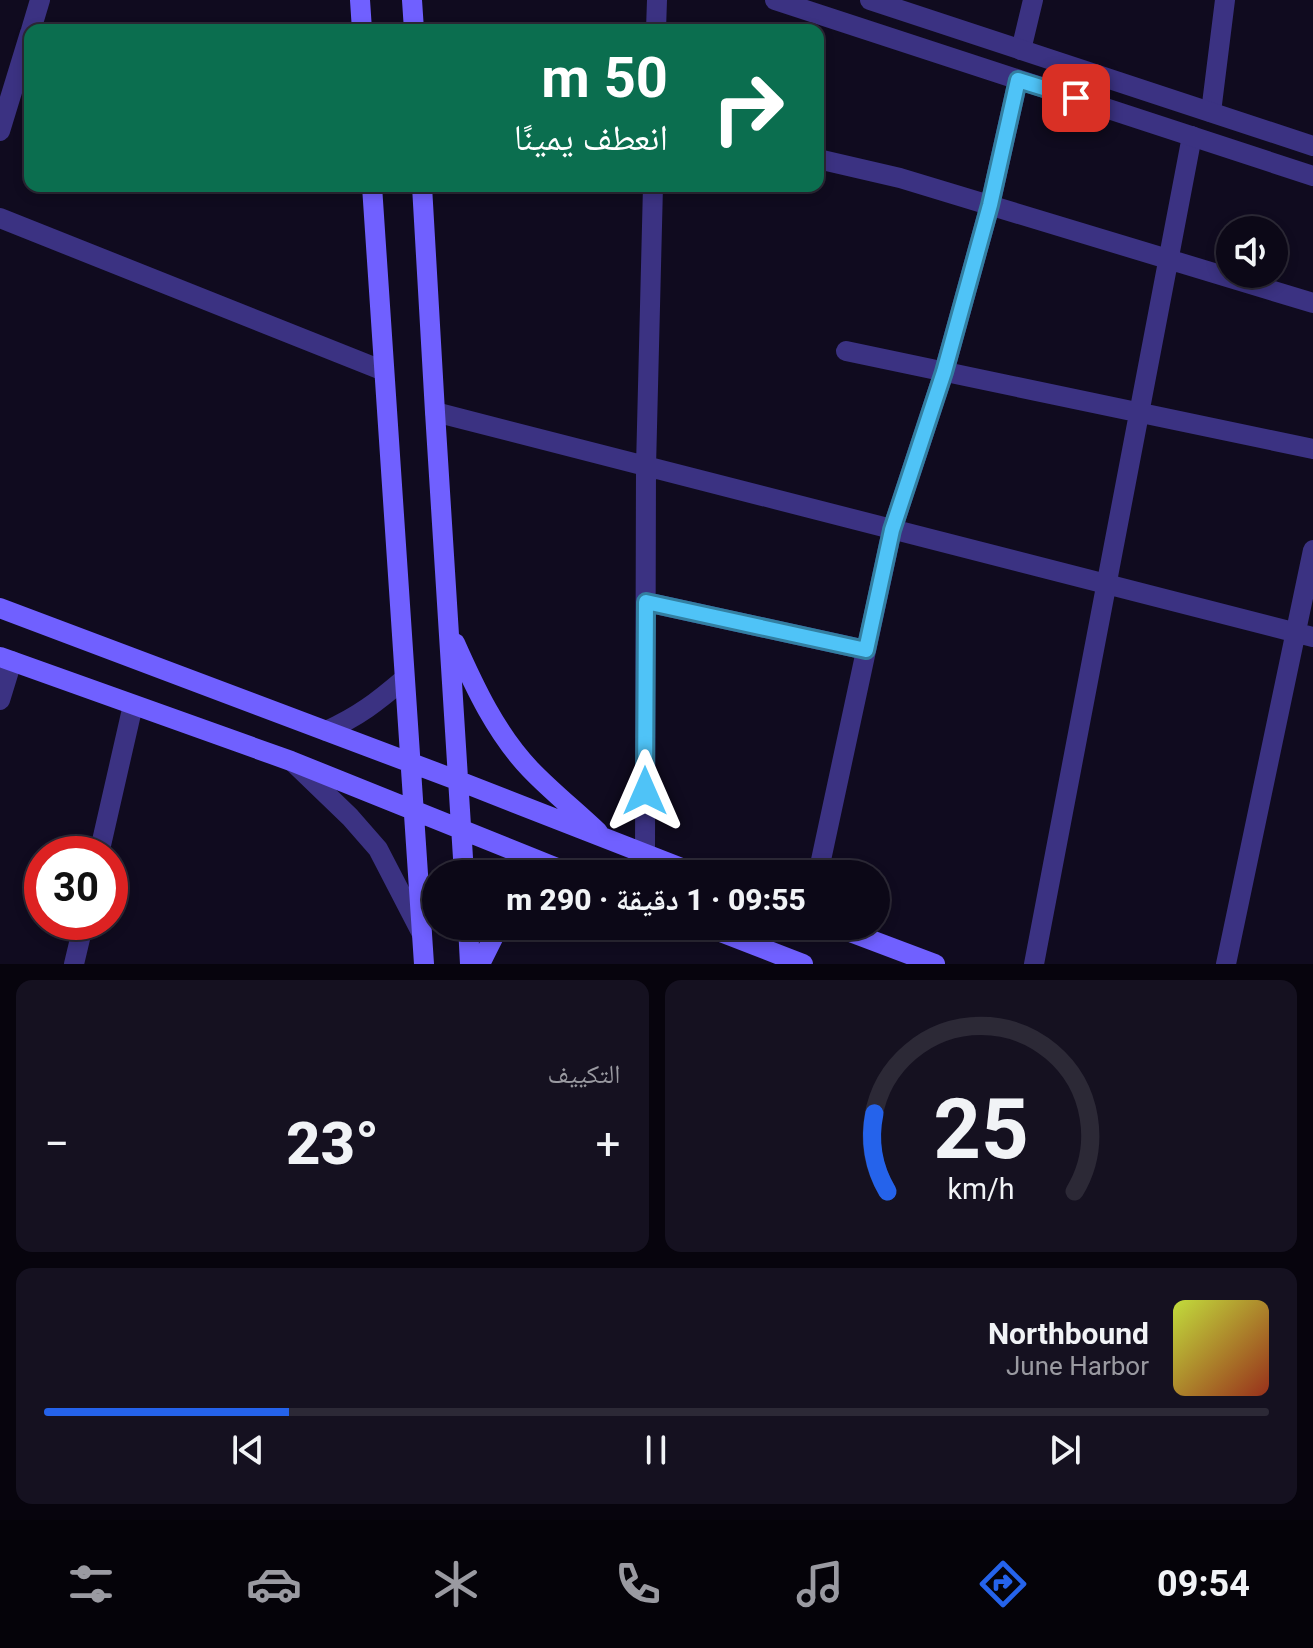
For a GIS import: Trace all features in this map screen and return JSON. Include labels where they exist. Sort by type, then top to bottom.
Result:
[{"type":"main road","points":[[360,0],[362,24]]},
{"type":"main road","points":[[412,0],[414,24]]},
{"type":"main road","points":[[372,192],[422,934]]},
{"type":"main road","points":[[422,192],[463,860]]},
{"type":"main road","points":[[0,608],[661,860]]},
{"type":"main road","points":[[449,629],[476,690],[498,728],[529,768],[607,840]]},
{"type":"main road","points":[[6,659],[291,761],[538,860]]},
{"type":"main road","points":[[422,940],[424,964]]},
{"type":"main road","points":[[469,940],[470,964]]},
{"type":"main road","points":[[480,964],[492,940]]},
{"type":"main road","points":[[741,940],[803,964]]},
{"type":"main road","points":[[871,940],[935,964]]},
{"type":"street","points":[[32,24],[40,0]]},
{"type":"street","points":[[656,24],[657,0]]},
{"type":"street","points":[[775,0],[1313,176]]},
{"type":"street","points":[[870,0],[1313,146]]},
{"type":"street","points":[[1021,50],[1033,0]]},
{"type":"street","points":[[1211,112],[1225,0]]},
{"type":"street","points":[[0,131],[24,52]]},
{"type":"street","points":[[821,860],[892,530],[944,372],[990,205],[1018,80]]},
{"type":"street","points":[[1034,964],[1192,136]]},
{"type":"street","points":[[824,160],[900,178],[1313,303]]},
{"type":"street","points":[[645,854],[646,467],[653,192]]},
{"type":"street","points":[[0,218],[384,371]]},
{"type":"street","points":[[846,351],[1313,449]]},
{"type":"street","points":[[435,412],[1304,635]]},
{"type":"street","points":[[1226,964],[1304,635],[1313,550]]},
{"type":"street","points":[[646,602],[866,650]]},
{"type":"street","points":[[0,700],[6,659]]},
{"type":"street","points":[[326,731],[356,717],[404,679]]},
{"type":"street","points":[[103,836],[133,705]]},
{"type":"street","points":[[291,761],[350,817],[378,849],[422,934]]},
{"type":"street","points":[[74,964],[80,940]]},
{"type":"route","points":[[645,791],[646,602],[866,650],[892,530],[944,372],[990,205],[1018,80],[1076,98]]}]
